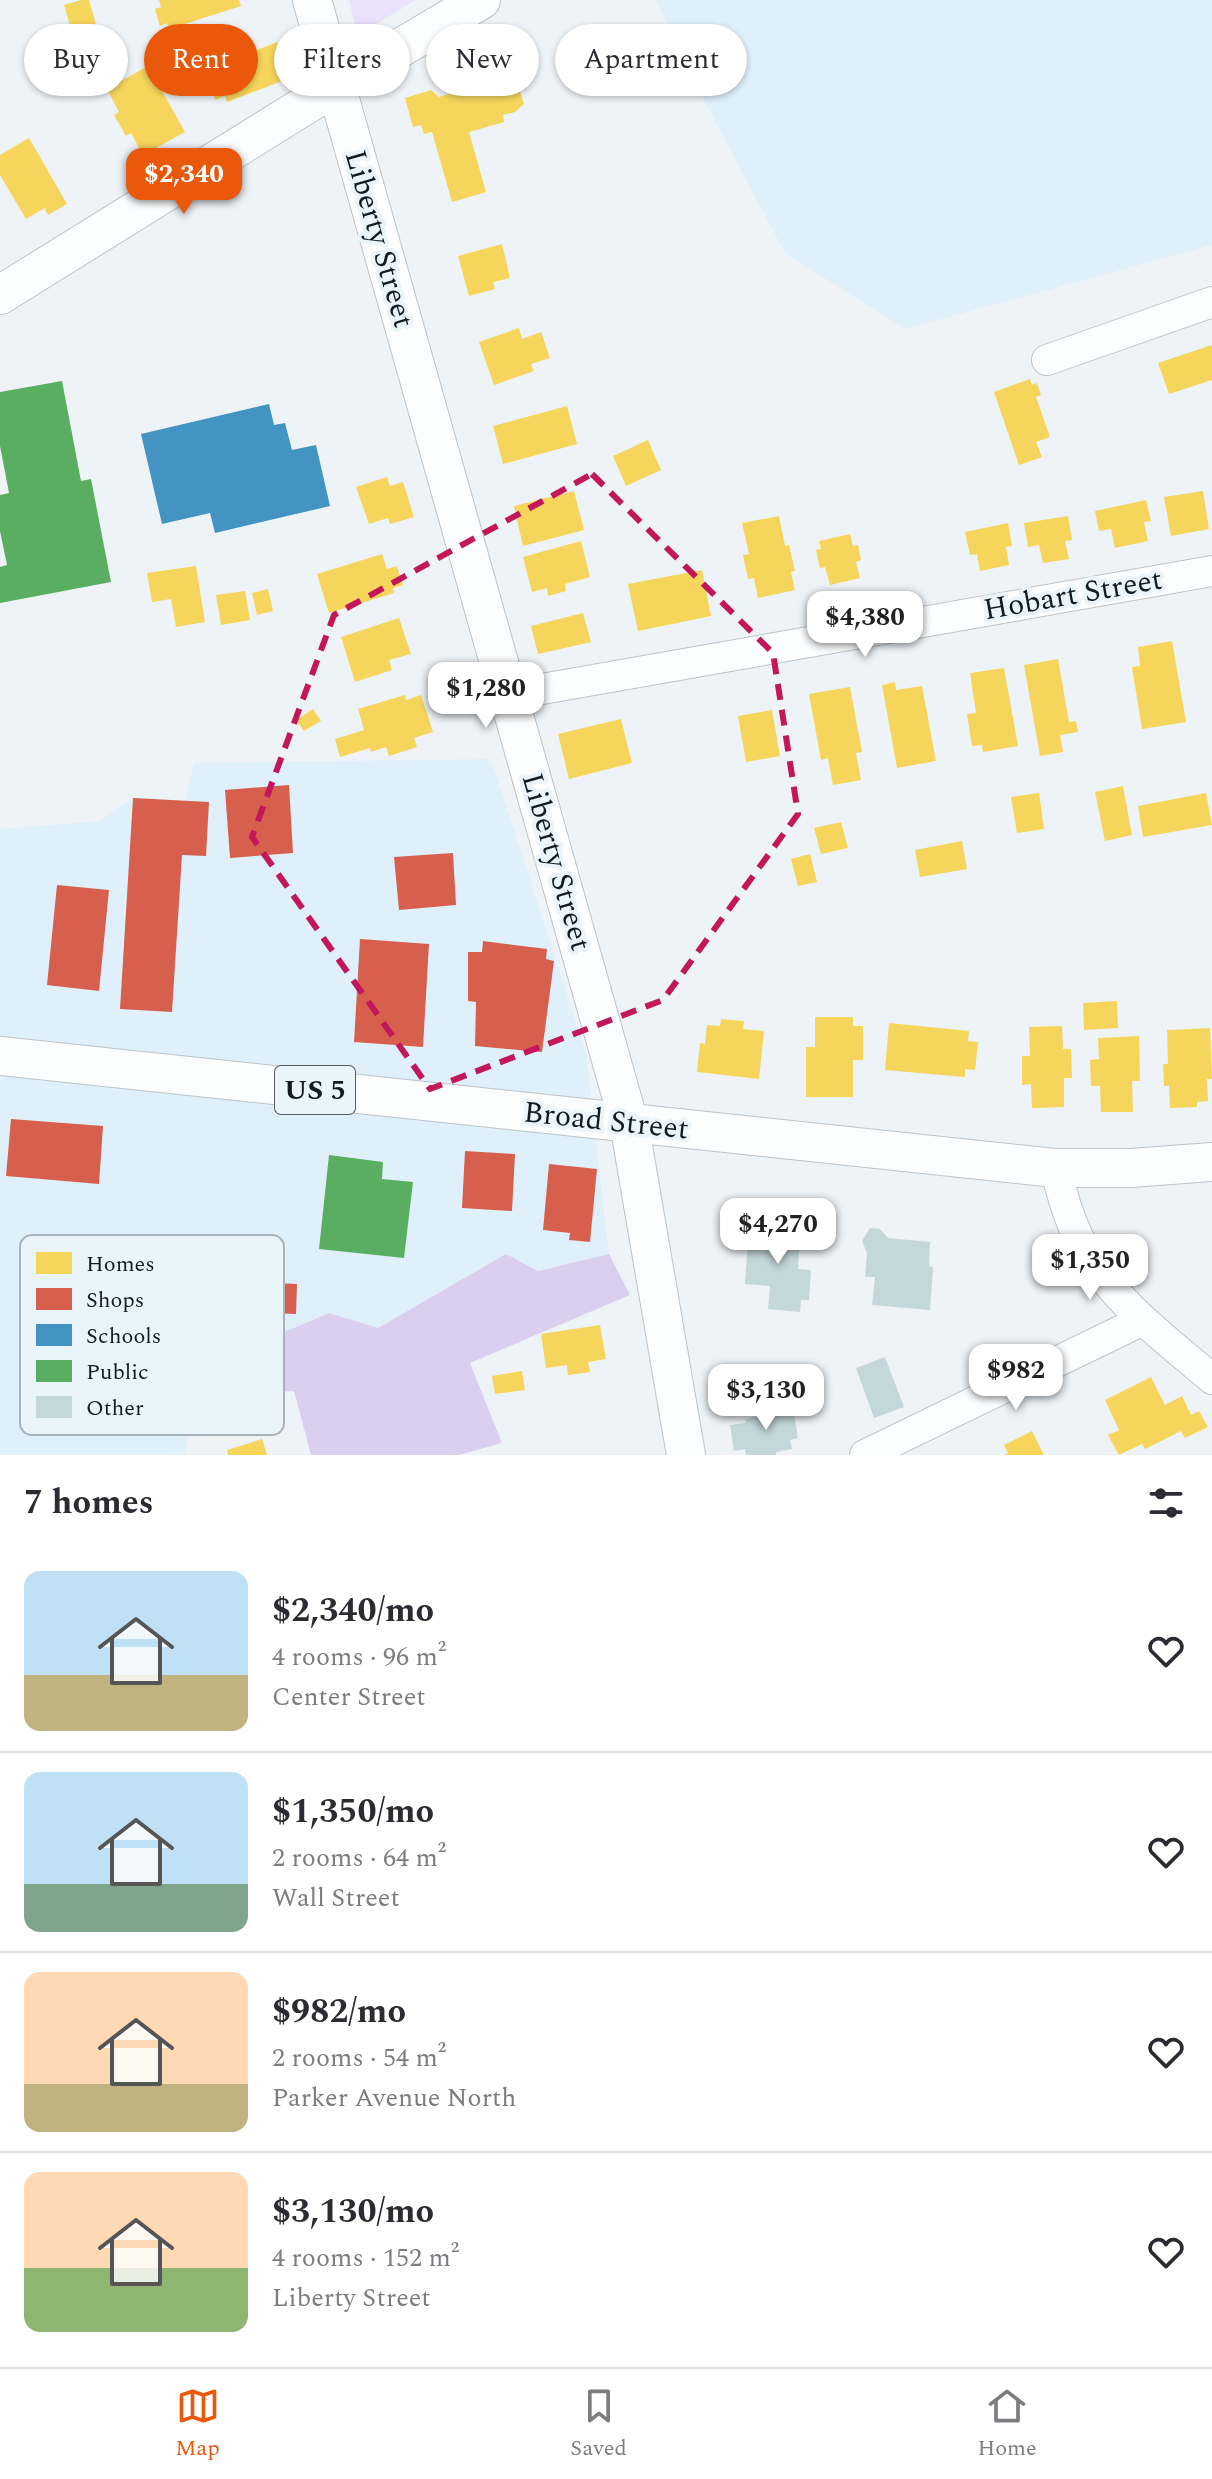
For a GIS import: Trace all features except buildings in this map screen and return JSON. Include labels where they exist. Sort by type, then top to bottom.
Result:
[{"type":"main road","name":"Liberty Street","points":[[312,0],[319,24]]},
{"type":"main road","points":[[410,42],[481,0]]},
{"type":"main road","points":[[0,295],[320,96]]},
{"type":"main road","name":"Liberty Street","points":[[339,96],[629,1123],[686,1455]]},
{"type":"main road","name":"Broad Street","points":[[0,1056],[1055,1168],[1131,1168],[1212,1162]]},
{"type":"street","points":[[1047,360],[1212,302]]},
{"type":"street","name":"Hobart Street","points":[[508,695],[1212,571]]},
{"type":"street","points":[[1055,1168],[1070,1220],[1086,1253],[1143,1320],[1212,1379]]},
{"type":"street","points":[[865,1455],[1143,1320]]},
{"type":"highlighted area","points":[[592,474],[773,653],[798,814],[663,1000],[430,1089],[252,837],[334,615]]},
{"type":"shaded area","points":[[349,0],[416,0],[376,24],[355,24]]},
{"type":"shaded area","points":[[656,0],[1212,0],[1212,245],[905,329],[785,253],[702,96],[747,96],[747,24],[667,24]]},
{"type":"shaded area","points":[[491,759],[586,1053],[609,1254],[538,1271],[506,1254],[378,1328],[328,1313],[284,1332],[284,1235],[20,1235],[20,1435],[188,1435],[185,1455],[0,1455],[0,829],[100,821],[133,798],[185,801],[194,763]]},
{"type":"shaded area","points":[[506,1254],[538,1271],[609,1254],[630,1295],[470,1363],[502,1443],[459,1455],[311,1455],[294,1391],[284,1391],[284,1332],[329,1313],[378,1328]]}]
